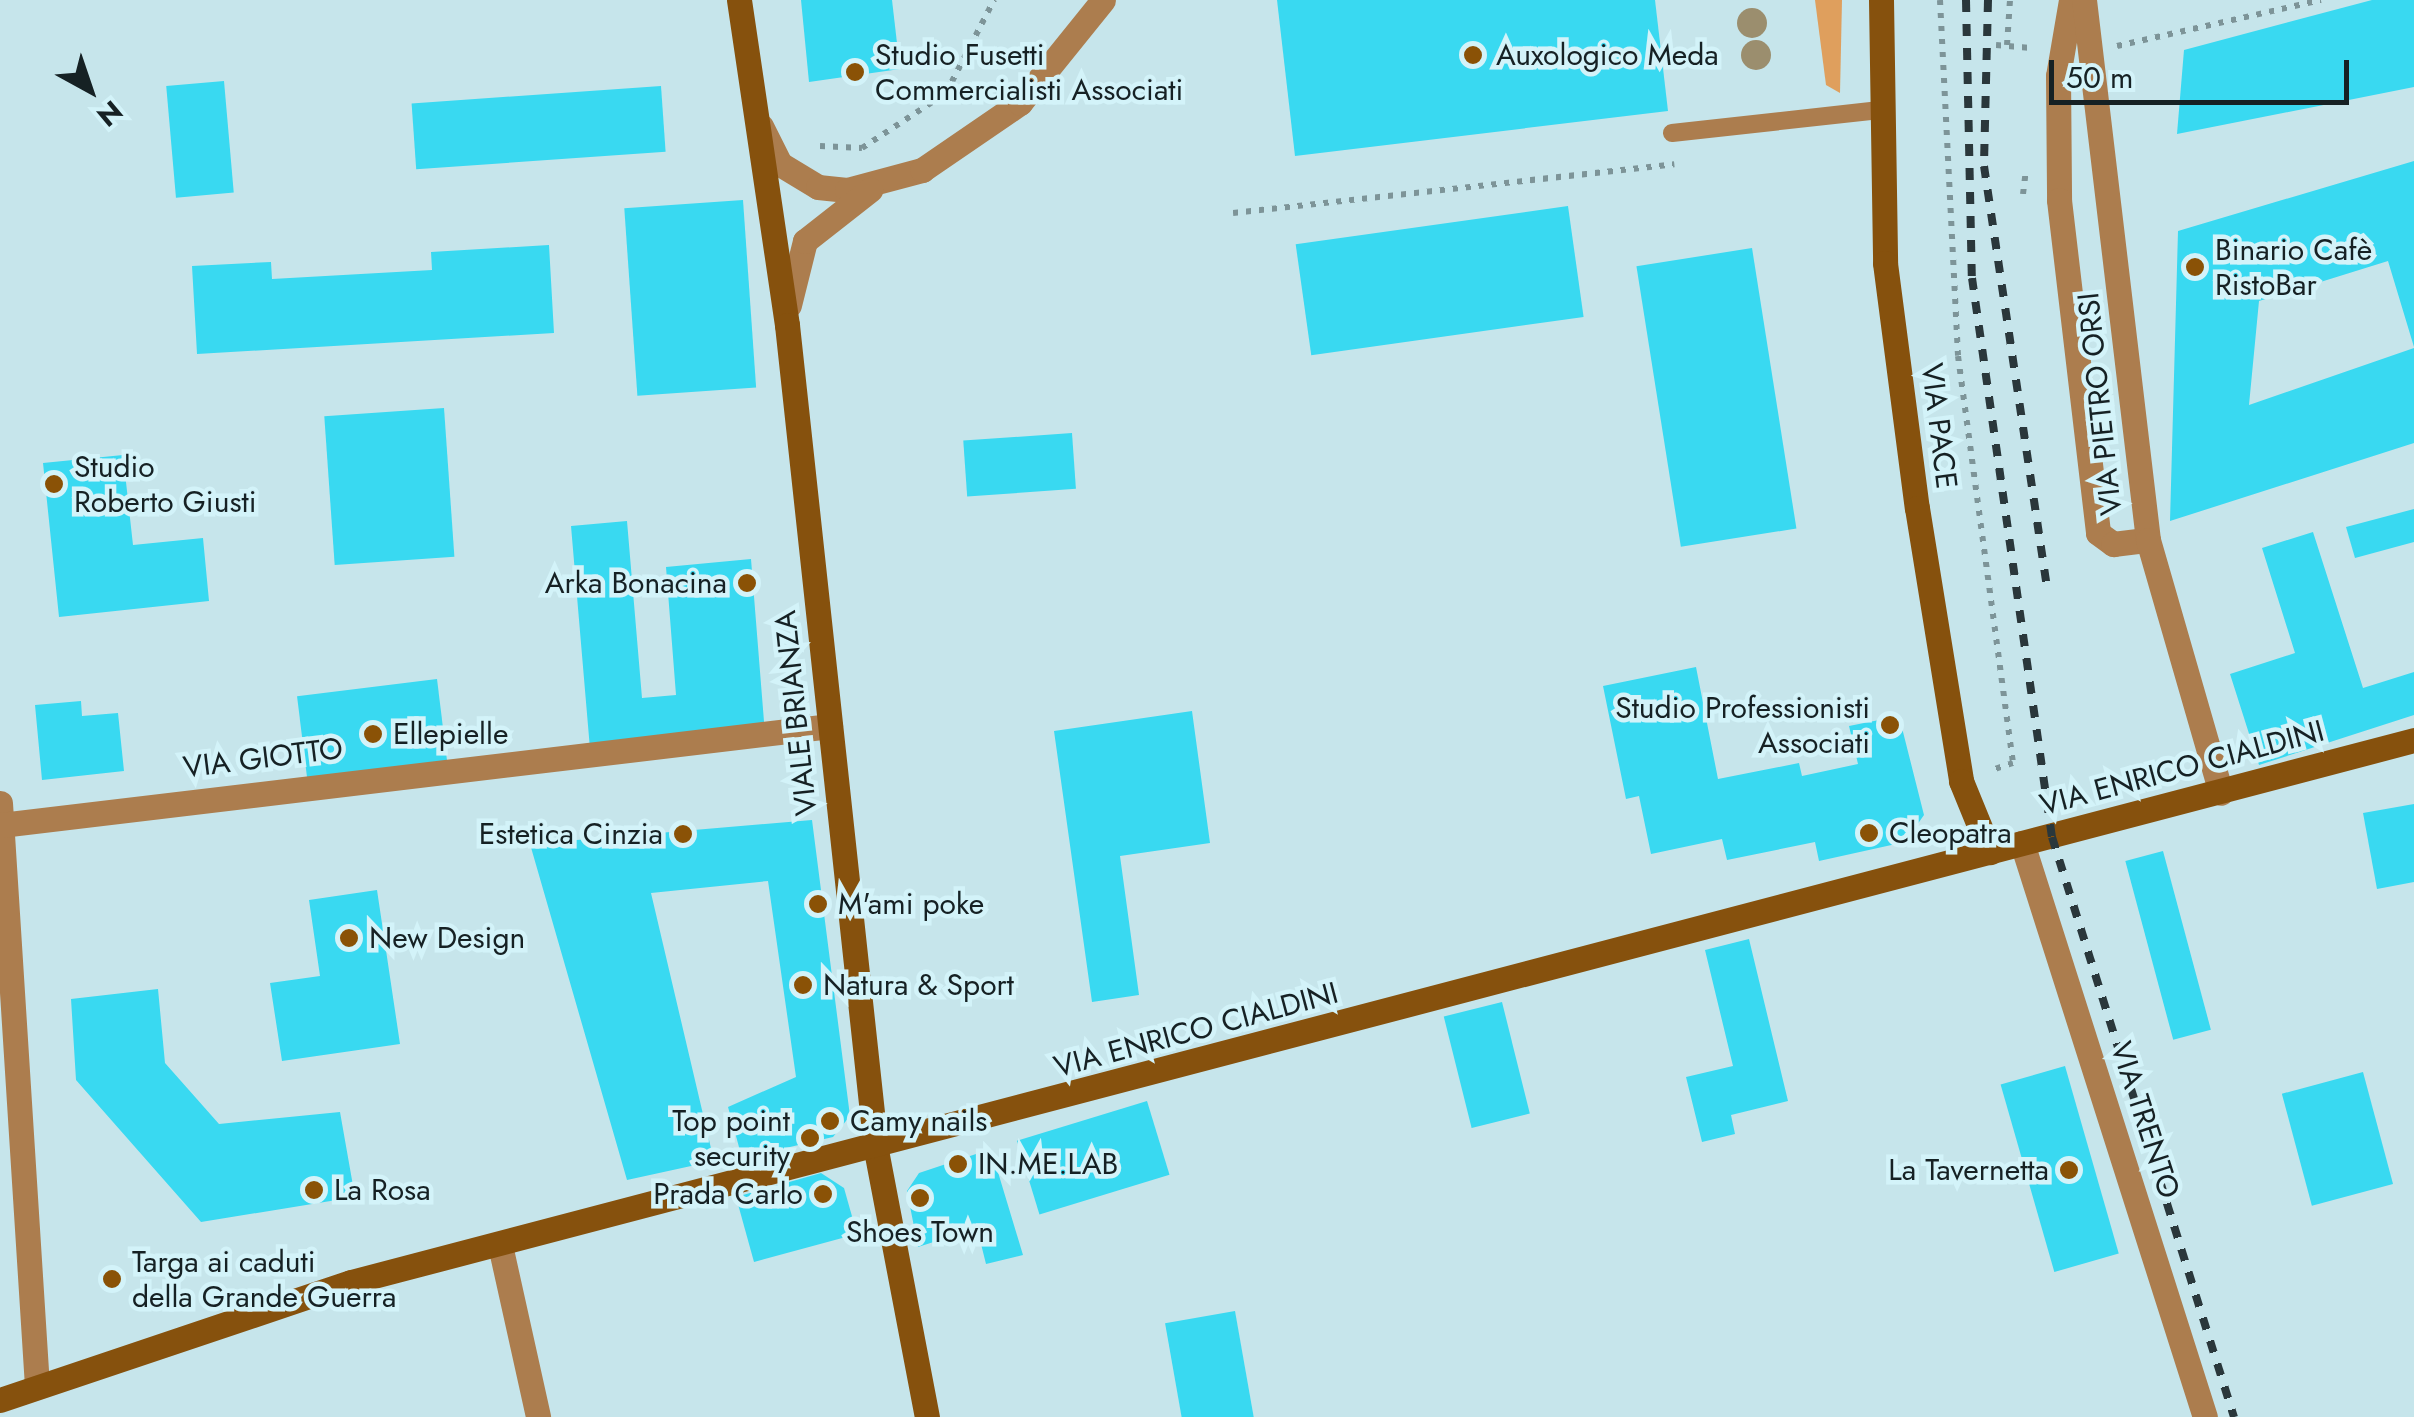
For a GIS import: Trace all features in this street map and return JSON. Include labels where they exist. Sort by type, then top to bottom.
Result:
[{"type":"street","name":"VIALE BRIANZA","points":[[740,0],[748,94],[787,325],[876,1150],[927,1417]]},
{"type":"street","points":[[748,94],[780,164],[797,178],[848,190],[878,184],[922,170],[1020,103],[1103,0]]},
{"type":"street","name":"VIA PACE","points":[[1881,0],[1880,110],[1886,263],[1921,540],[1961,781],[1990,852]]},
{"type":"street","points":[[2071,0],[2058,76],[2059,200],[2098,533],[2113,544],[2148,540]]},
{"type":"street","name":"VIA PIETRO ORSI","points":[[2084,0],[2148,540],[2221,793]]},
{"type":"street","points":[[787,325],[805,241],[878,184]]},
{"type":"street","name":"VIA GIOTTO","points":[[1,814],[830,726]]},
{"type":"street","name":"VIA ENRICO CIALDINI","points":[[0,1400],[351,1282],[876,1150],[2414,740]]},
{"type":"street","points":[[1,814],[37,1388]]},
{"type":"street","name":"VIA TRENTO","points":[[2022,844],[2205,1417]]},
{"type":"street","points":[[500,1245],[538,1417]]},
{"type":"lane","points":[[1672,133],[1880,110]]},
{"type":"path","points":[[808,140],[833,153],[862,148],[910,121],[946,93],[994,0]]},
{"type":"path","points":[[1940,0],[1958,356],[2013,762]]},
{"type":"path","points":[[1996,45],[2007,45],[2010,0]]},
{"type":"path","points":[[2091,52],[2321,0]]},
{"type":"path","points":[[1233,214],[1690,162]]},
{"type":"shaded area","points":[[1815,0],[1842,0],[1840,93],[1826,85]]},
{"type":"building","points":[[801,0],[892,0],[900,69],[809,82]]},
{"type":"building","name":"Auxologico Meda","points":[[1277,0],[1655,0],[1668,111],[1295,156]]},
{"type":"building","points":[[2372,0],[2414,0],[2414,87],[2177,134],[2184,50]]},
{"type":"building","points":[[224,81],[234,193],[176,198],[166,86]]},
{"type":"building","points":[[661,86],[666,152],[416,169],[412,103]]},
{"type":"building","points":[[2414,161],[2414,347],[2388,261],[2259,301],[2249,405],[2414,348],[2414,443],[2170,521],[2178,231]]},
{"type":"building","points":[[743,200],[756,388],[637,396],[624,208]]},
{"type":"building","points":[[1568,206],[1584,317],[1311,355],[1296,244]]},
{"type":"building","points":[[549,245],[554,333],[197,354],[192,266],[271,262],[272,279],[432,270],[431,252]]},
{"type":"building","points":[[1752,248],[1796,529],[1681,547],[1636,266]]},
{"type":"building","points":[[444,408],[454,557],[335,565],[324,416]]},
{"type":"building","points":[[1072,433],[1076,489],[967,496],[963,441]]},
{"type":"building","points":[[123,455],[133,545],[203,538],[209,601],[59,617],[43,463]]},
{"type":"building","points":[[2414,509],[2414,542],[2355,558],[2346,527]]},
{"type":"building","points":[[627,521],[642,698],[676,695],[666,567],[751,559],[765,734],[590,749],[571,526]]},
{"type":"building","points":[[2313,532],[2363,688],[2414,672],[2414,715],[2259,765],[2230,674],[2295,653],[2262,548]]},
{"type":"building","points":[[1696,667],[1718,779],[1799,763],[1802,776],[1858,764],[1849,726],[1899,716],[1924,815],[1905,842],[1819,861],[1815,842],[1727,860],[1722,839],[1651,854],[1639,796],[1626,799],[1603,686]]},
{"type":"building","name":"Ellepielle","points":[[437,679],[448,767],[308,785],[297,696]]},
{"type":"building","points":[[81,701],[82,716],[118,713],[124,771],[42,780],[35,705]]},
{"type":"building","points":[[1192,711],[1210,843],[1120,856],[1139,995],[1092,1002],[1054,731]]},
{"type":"building","points":[[2414,804],[2414,882],[2377,889],[2363,813]]},
{"type":"building","points":[[812,820],[850,1116],[833,1137],[742,1158],[728,1107],[796,1077],[768,881],[651,893],[714,1161],[627,1180],[530,844]]},
{"type":"building","points":[[2163,851],[2211,1030],[2173,1040],[2125,861]]},
{"type":"building","name":"New Design","points":[[377,890],[400,1044],[282,1061],[270,983],[320,976],[309,900]]},
{"type":"building","points":[[1749,939],[1788,1101],[1731,1115],[1735,1134],[1702,1142],[1686,1077],[1733,1066],[1705,950]]},
{"type":"building","points":[[158,989],[165,1063],[219,1124],[340,1112],[355,1197],[201,1222],[76,1080],[71,999]]},
{"type":"building","points":[[1502,1002],[1530,1114],[1472,1128],[1444,1017]]},
{"type":"building","points":[[2065,1066],[2119,1253],[2054,1272],[2001,1084]]},
{"type":"building","points":[[2363,1072],[2393,1184],[2312,1206],[2282,1094]]},
{"type":"building","points":[[1147,1101],[1170,1175],[1039,1214],[1017,1141]]},
{"type":"building","points":[[991,1149],[1023,1255],[986,1264],[977,1228],[918,1247],[907,1191],[919,1173]]},
{"type":"building","points":[[821,1173],[844,1188],[857,1234],[754,1262],[736,1197]]},
{"type":"building","points":[[1235,1311],[1254,1417],[1182,1417],[1165,1323]]},
{"type":"railway","points":[[1966,0],[1972,278],[2052,837],[2234,1417]]},
{"type":"railway","points":[[1988,0],[1984,166],[2048,592]]},
{"type":"place","name":"Auxologico Meda","points":[[1473,55]]},
{"type":"place","name":"Studio Fusetti Commercialisti Associati","points":[[855,72]]},
{"type":"place","name":"Binario Cafè RistoBar","points":[[2195,267]]},
{"type":"place","name":"Studio Roberto Giusti","points":[[54,484]]},
{"type":"place","name":"Arka Bonacina","points":[[747,583]]},
{"type":"place","name":"Studio Professionisti Associati","points":[[1890,725]]},
{"type":"place","name":"Ellepielle","points":[[373,734]]},
{"type":"place","name":"Cleopatra","points":[[1869,833]]},
{"type":"place","name":"Estetica Cinzia","points":[[683,834]]},
{"type":"place","name":"M'ami poke","points":[[818,904]]},
{"type":"place","name":"New Design","points":[[349,938]]},
{"type":"place","name":"Natura & Sport","points":[[803,985]]},
{"type":"place","name":"Camy nails","points":[[830,1121]]},
{"type":"place","name":"Top point security","points":[[810,1138]]},
{"type":"place","name":"IN.ME.LAB","points":[[958,1164]]},
{"type":"place","name":"La Tavernetta","points":[[2069,1170]]},
{"type":"place","name":"La Rosa","points":[[314,1190]]},
{"type":"place","name":"Prada Carlo","points":[[823,1194]]},
{"type":"place","name":"Shoes Town","points":[[920,1198]]},
{"type":"place","name":"Targa ai caduti della Grande Guerra","points":[[112,1279]]}]
